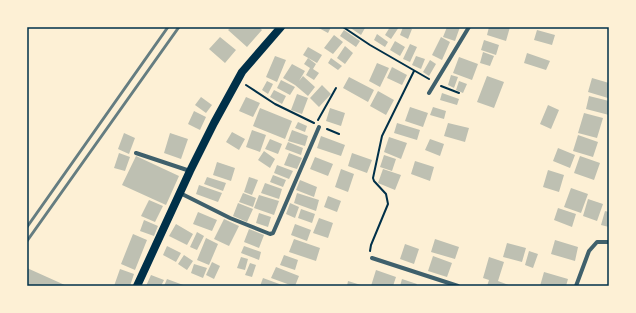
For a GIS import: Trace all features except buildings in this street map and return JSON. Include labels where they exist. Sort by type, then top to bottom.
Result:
[{"type":"main road","points":[[137,286],[190,171],[242,72],[281,27]]},
{"type":"street","points":[[429,92],[469,27]]},
{"type":"street","points":[[180,193],[230,218],[270,234],[273,233],[319,126]]},
{"type":"street","points":[[136,153],[190,171]]},
{"type":"street","points":[[576,286],[589,251],[597,242],[609,242]]},
{"type":"street","points":[[372,258],[458,286]]},
{"type":"path","points":[[343,27],[370,45],[435,83],[459,93]]},
{"type":"path","points":[[372,258],[370,252],[371,245],[388,204],[386,194],[373,178],[382,136],[414,71]]},
{"type":"path","points":[[238,80],[275,104],[315,124],[336,88]]},
{"type":"path","points":[[319,126],[339,134]]},
{"type":"railway","points":[[27,227],[168,27]]},
{"type":"railway","points":[[27,241],[179,27]]}]
